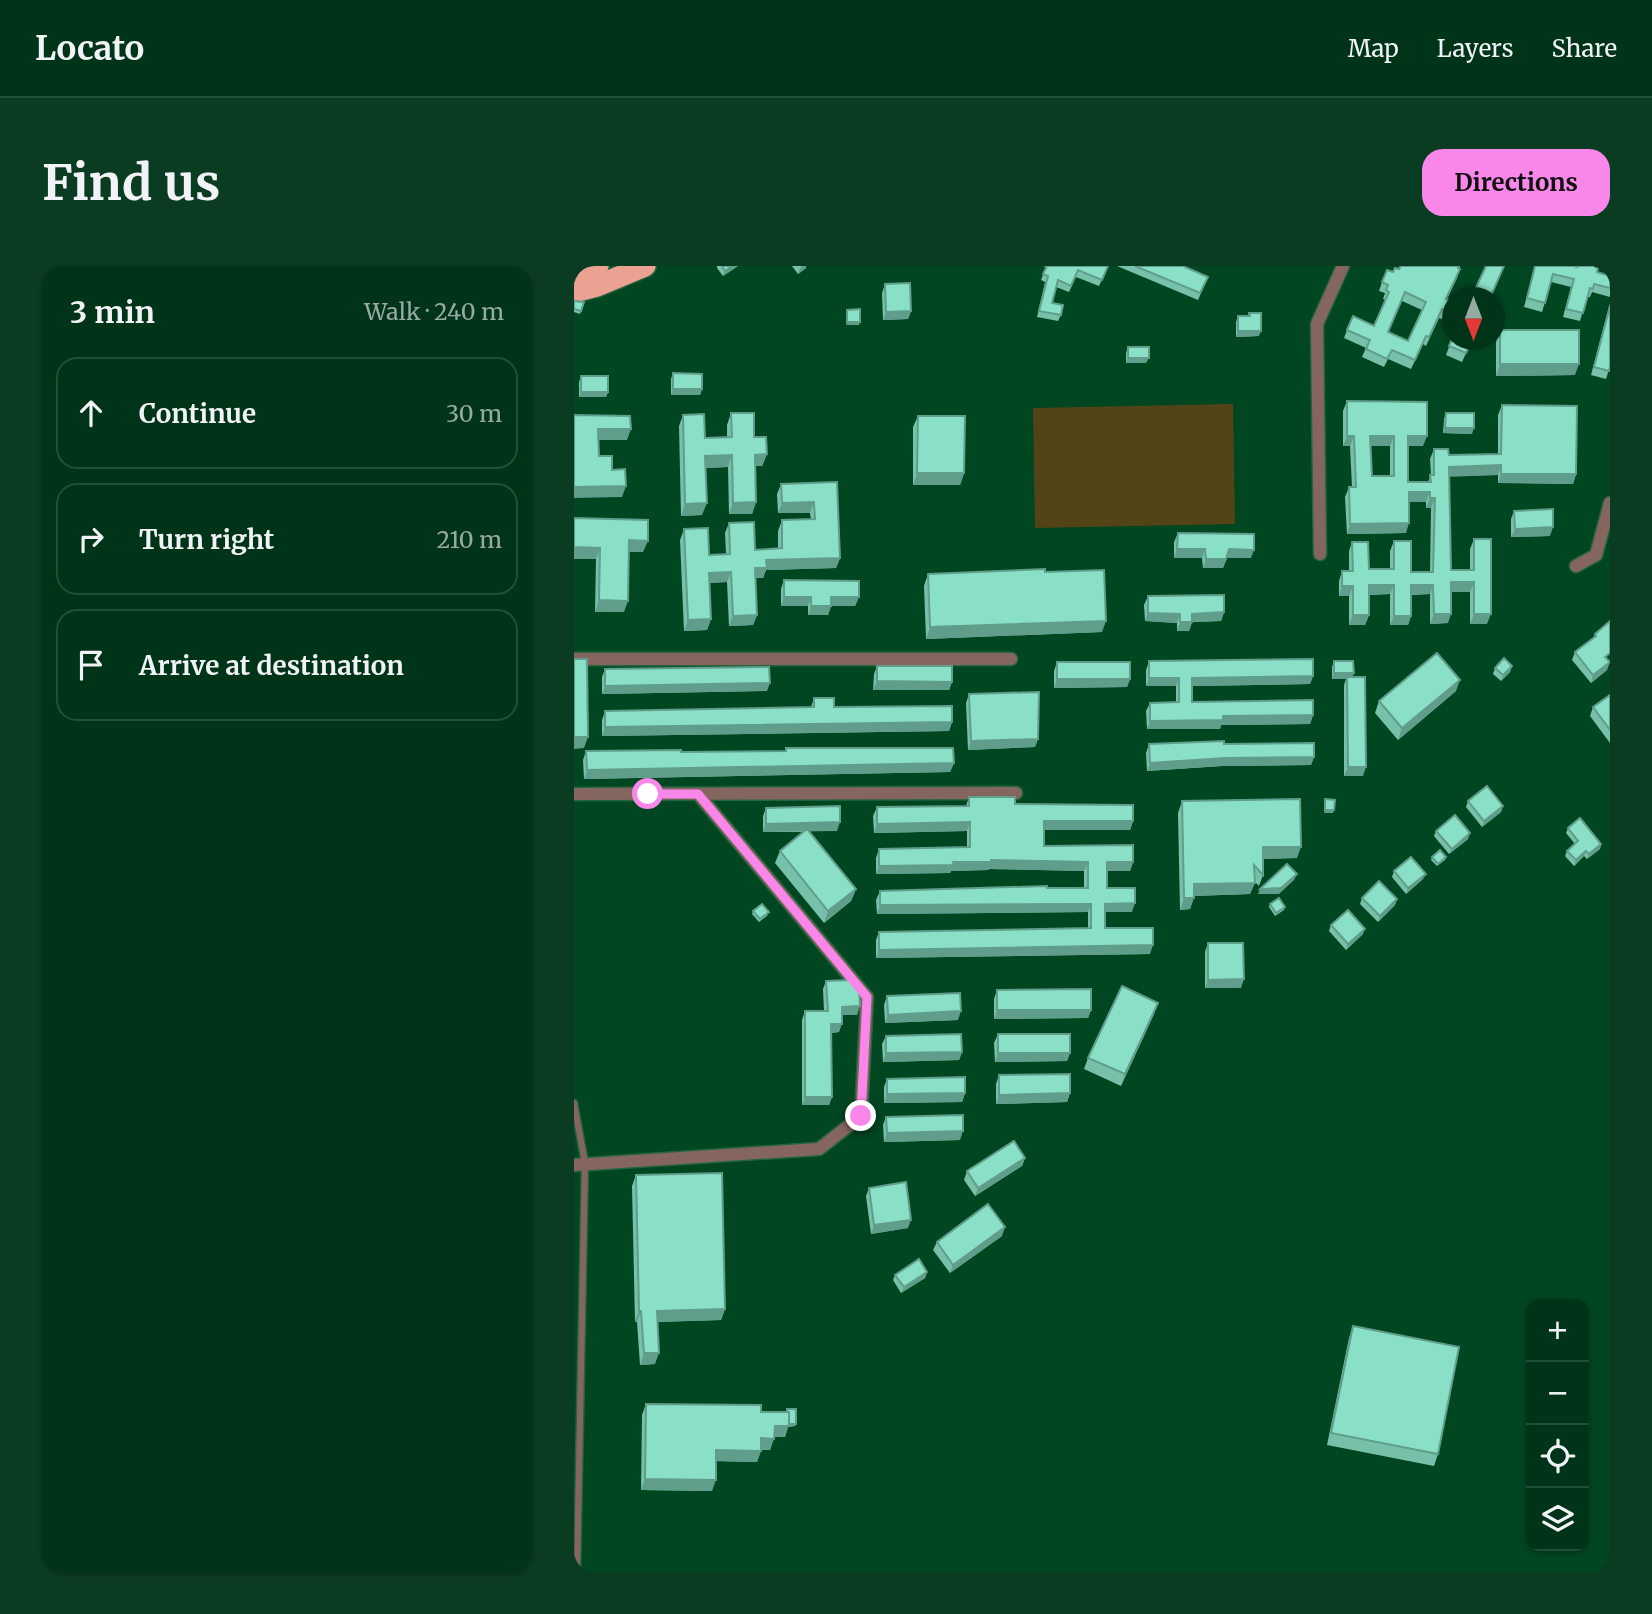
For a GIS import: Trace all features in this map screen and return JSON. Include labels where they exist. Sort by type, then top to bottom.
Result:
[{"type":"highway","points":[[574,274],[598,266]]},
{"type":"highway","points":[[574,292],[597,286],[645,266]]},
{"type":"street","points":[[1320,554],[1317,324],[1343,266]]},
{"type":"street","points":[[1576,566],[1596,555],[1610,503]]},
{"type":"street","points":[[574,659],[1011,659]]},
{"type":"street","points":[[574,794],[1016,793]]},
{"type":"street","points":[[580,1164],[819,1149],[861,1116],[867,997],[698,794]]},
{"type":"lane","points":[[574,1103],[580,1164],[577,1572]]},
{"type":"shaded area","points":[[1233,404],[1235,524],[1035,528],[1033,408]]},
{"type":"building","points":[[1047,266],[1108,266],[1102,280],[1078,270],[1071,286],[1058,280],[1052,303],[1063,305],[1061,315],[1039,311],[1048,276],[1043,274]]},
{"type":"building","points":[[1135,266],[1183,266],[1208,277],[1200,293]]},
{"type":"building","points":[[1459,266],[1460,269],[1452,287],[1442,287],[1442,309],[1415,360],[1392,350],[1387,359],[1366,349],[1370,340],[1347,330],[1353,316],[1374,326],[1389,292],[1386,290],[1388,285],[1382,282],[1387,270],[1393,272],[1395,268]],"holes":[[[1405,292],[1426,302],[1408,341],[1388,332]]]},
{"type":"building","points":[[1486,266],[1504,266],[1495,287],[1476,287]]},
{"type":"building","points":[[1535,266],[1595,266],[1598,268],[1597,272],[1610,276],[1610,288],[1594,284],[1593,289],[1590,288],[1583,313],[1566,309],[1574,279],[1553,274],[1545,303],[1527,298]]},
{"type":"building","points":[[910,283],[911,311],[886,312],[885,284]]},
{"type":"building","points":[[574,301],[584,302],[581,311],[574,309]]},
{"type":"building","points":[[1610,306],[1610,366],[1609,371],[1594,367]]},
{"type":"building","points":[[860,309],[860,322],[847,322],[847,310]]},
{"type":"building","points":[[1249,313],[1261,313],[1261,331],[1238,331],[1238,316],[1250,316]]},
{"type":"building","points":[[1505,330],[1579,330],[1579,364],[1500,364],[1500,350],[1505,350]]},
{"type":"building","points":[[1128,347],[1149,347],[1149,358],[1128,358]]},
{"type":"building","points":[[673,373],[702,374],[702,389],[673,389]]},
{"type":"building","points":[[581,376],[608,376],[608,392],[581,392]]},
{"type":"building","points":[[1347,401],[1427,402],[1427,436],[1408,436],[1408,482],[1431,482],[1430,475],[1434,475],[1434,449],[1448,449],[1449,455],[1501,454],[1502,405],[1577,406],[1576,474],[1501,474],[1501,465],[1449,467],[1451,570],[1474,570],[1474,539],[1491,539],[1491,614],[1474,614],[1474,582],[1451,582],[1451,614],[1434,614],[1433,585],[1411,585],[1411,616],[1394,616],[1394,585],[1369,585],[1369,615],[1353,615],[1353,586],[1342,586],[1342,571],[1353,571],[1352,542],[1368,542],[1369,569],[1394,569],[1394,541],[1411,541],[1411,572],[1433,572],[1435,498],[1430,498],[1430,492],[1409,492],[1409,523],[1350,524],[1349,487],[1356,487],[1354,436],[1347,436]],"holes":[[[1370,436],[1394,436],[1394,476],[1372,476]]]},
{"type":"building","points":[[731,413],[754,413],[754,437],[766,437],[767,454],[755,455],[756,502],[733,503],[732,455],[705,456],[707,503],[685,504],[683,415],[704,414],[705,438],[732,437]]},
{"type":"building","points":[[1446,413],[1474,413],[1474,428],[1445,428]]},
{"type":"building","points":[[574,415],[630,416],[631,429],[598,429],[599,456],[612,456],[612,470],[625,469],[626,486],[574,487]]},
{"type":"building","points":[[918,416],[965,416],[964,473],[917,473]]},
{"type":"building","points":[[837,482],[840,558],[766,560],[767,568],[755,568],[757,615],[733,616],[731,572],[709,573],[711,619],[688,620],[684,529],[708,528],[709,555],[730,554],[729,523],[754,522],[755,550],[782,548],[782,520],[815,519],[814,502],[782,503],[781,484]]},
{"type":"building","points":[[1553,509],[1553,527],[1515,529],[1514,511]]},
{"type":"building","points":[[574,518],[648,520],[648,541],[629,540],[628,601],[599,600],[600,548],[574,547]]},
{"type":"building","points":[[1178,533],[1254,534],[1254,550],[1229,549],[1226,559],[1206,559],[1205,549],[1177,549]]},
{"type":"building","points":[[1045,569],[1045,572],[1104,570],[1106,621],[930,627],[928,574]]},
{"type":"building","points":[[784,580],[859,581],[859,597],[831,597],[831,606],[811,606],[811,597],[784,597]]},
{"type":"building","points":[[1224,595],[1224,612],[1192,614],[1192,622],[1180,622],[1180,614],[1148,613],[1148,596]]},
{"type":"building","points":[[1610,621],[1610,653],[1605,657],[1610,662],[1593,675],[1575,652]]},
{"type":"building","points":[[1437,653],[1460,680],[1402,728],[1379,701]]},
{"type":"building","points":[[1504,658],[1512,666],[1503,675],[1495,668]]},
{"type":"building","points":[[574,659],[587,659],[588,737],[574,737]]},
{"type":"building","points":[[1313,659],[1313,676],[1192,678],[1192,702],[1313,700],[1313,715],[1223,716],[1223,720],[1150,721],[1150,703],[1179,702],[1179,678],[1149,678],[1149,661]]},
{"type":"building","points":[[1334,661],[1353,661],[1354,673],[1334,673]]},
{"type":"building","points":[[1057,662],[1130,662],[1130,679],[1057,679]]},
{"type":"building","points":[[877,666],[952,666],[952,682],[877,681]]},
{"type":"building","points":[[769,667],[770,683],[605,686],[605,669]]},
{"type":"building","points":[[1347,677],[1365,677],[1366,767],[1348,767]]},
{"type":"building","points":[[1039,692],[1038,739],[971,741],[969,694]]},
{"type":"building","points":[[1610,695],[1610,730],[1593,707]]},
{"type":"building","points":[[814,698],[834,698],[834,707],[952,706],[952,722],[605,727],[605,711],[814,707]]},
{"type":"building","points":[[1224,741],[1224,744],[1314,743],[1314,757],[1225,758],[1150,763],[1149,744]]},
{"type":"building","points":[[786,748],[953,748],[954,763],[587,770],[586,751],[786,751]]},
{"type":"building","points":[[1487,786],[1503,806],[1484,821],[1468,801]]},
{"type":"building","points":[[969,797],[1015,797],[1015,804],[1133,805],[1133,821],[1044,821],[1044,846],[1133,845],[1133,862],[1107,862],[1107,888],[1135,888],[1135,903],[1105,904],[1105,928],[1153,928],[1153,945],[879,950],[879,932],[1091,928],[1091,904],[880,905],[880,891],[1047,886],[1088,888],[1088,862],[991,860],[953,862],[954,865],[879,866],[879,849],[970,847],[970,822],[877,824],[877,807],[969,806]]},
{"type":"building","points":[[1300,799],[1301,847],[1263,847],[1263,875],[1254,865],[1255,883],[1194,884],[1194,898],[1184,898],[1182,801]]},
{"type":"building","points":[[1325,799],[1335,800],[1334,810],[1325,810]]},
{"type":"building","points":[[840,806],[840,822],[766,824],[766,808]]},
{"type":"building","points":[[1455,815],[1470,833],[1452,849],[1436,831]]},
{"type":"building","points":[[1580,818],[1601,844],[1589,854],[1586,851],[1576,860],[1567,851],[1578,841],[1568,828]]},
{"type":"building","points":[[807,829],[856,889],[828,911],[780,851]]},
{"type":"building","points":[[1440,850],[1446,857],[1438,864],[1432,857]]},
{"type":"building","points":[[1411,857],[1426,874],[1408,888],[1394,871]]},
{"type":"building","points":[[1287,864],[1297,874],[1281,888],[1260,889]]},
{"type":"building","points":[[1379,881],[1397,899],[1380,916],[1362,898]]},
{"type":"building","points":[[1279,898],[1285,907],[1276,913],[1270,904]]},
{"type":"building","points":[[762,904],[769,912],[760,919],[753,911]]},
{"type":"building","points":[[1348,910],[1365,929],[1348,944],[1331,925]]},
{"type":"building","points":[[1208,943],[1243,943],[1244,979],[1208,980]]},
{"type":"building","points":[[851,980],[859,989],[860,1006],[842,1007],[842,1024],[831,1024],[832,1097],[805,1097],[805,1011],[828,1011],[826,981]]},
{"type":"building","points":[[1122,986],[1158,1003],[1125,1074],[1088,1058]]},
{"type":"building","points":[[1091,989],[1091,1010],[997,1010],[997,990]]},
{"type":"building","points":[[960,993],[961,1011],[888,1015],[887,996]]},
{"type":"building","points":[[961,1034],[962,1052],[886,1053],[886,1036]]},
{"type":"building","points":[[998,1034],[1070,1034],[1070,1053],[998,1053]]},
{"type":"building","points":[[1070,1074],[1070,1093],[999,1095],[999,1075]]},
{"type":"building","points":[[965,1077],[965,1093],[887,1094],[887,1079]]},
{"type":"building","points":[[963,1115],[963,1131],[887,1133],[886,1117]]},
{"type":"building","points":[[1014,1141],[1025,1158],[978,1188],[967,1171]]},
{"type":"building","points":[[722,1173],[725,1309],[657,1311],[659,1353],[644,1353],[639,1311],[636,1175]]},
{"type":"building","points":[[906,1182],[911,1220],[874,1225],[869,1188]]},
{"type":"building","points":[[988,1204],[1005,1227],[953,1265],[937,1242]]},
{"type":"building","points":[[919,1259],[927,1272],[904,1287],[895,1275]]},
{"type":"building","points":[[1353,1326],[1459,1347],[1438,1454],[1331,1433]]},
{"type":"building","points":[[646,1404],[761,1405],[761,1412],[789,1412],[789,1426],[775,1426],[774,1439],[761,1438],[761,1451],[716,1450],[716,1480],[645,1479]]},
{"type":"building","points":[[787,1409],[796,1409],[796,1424],[789,1424]]},
{"type":"route","points":[[648,794],[698,794],[867,997],[861,1116]]}]
